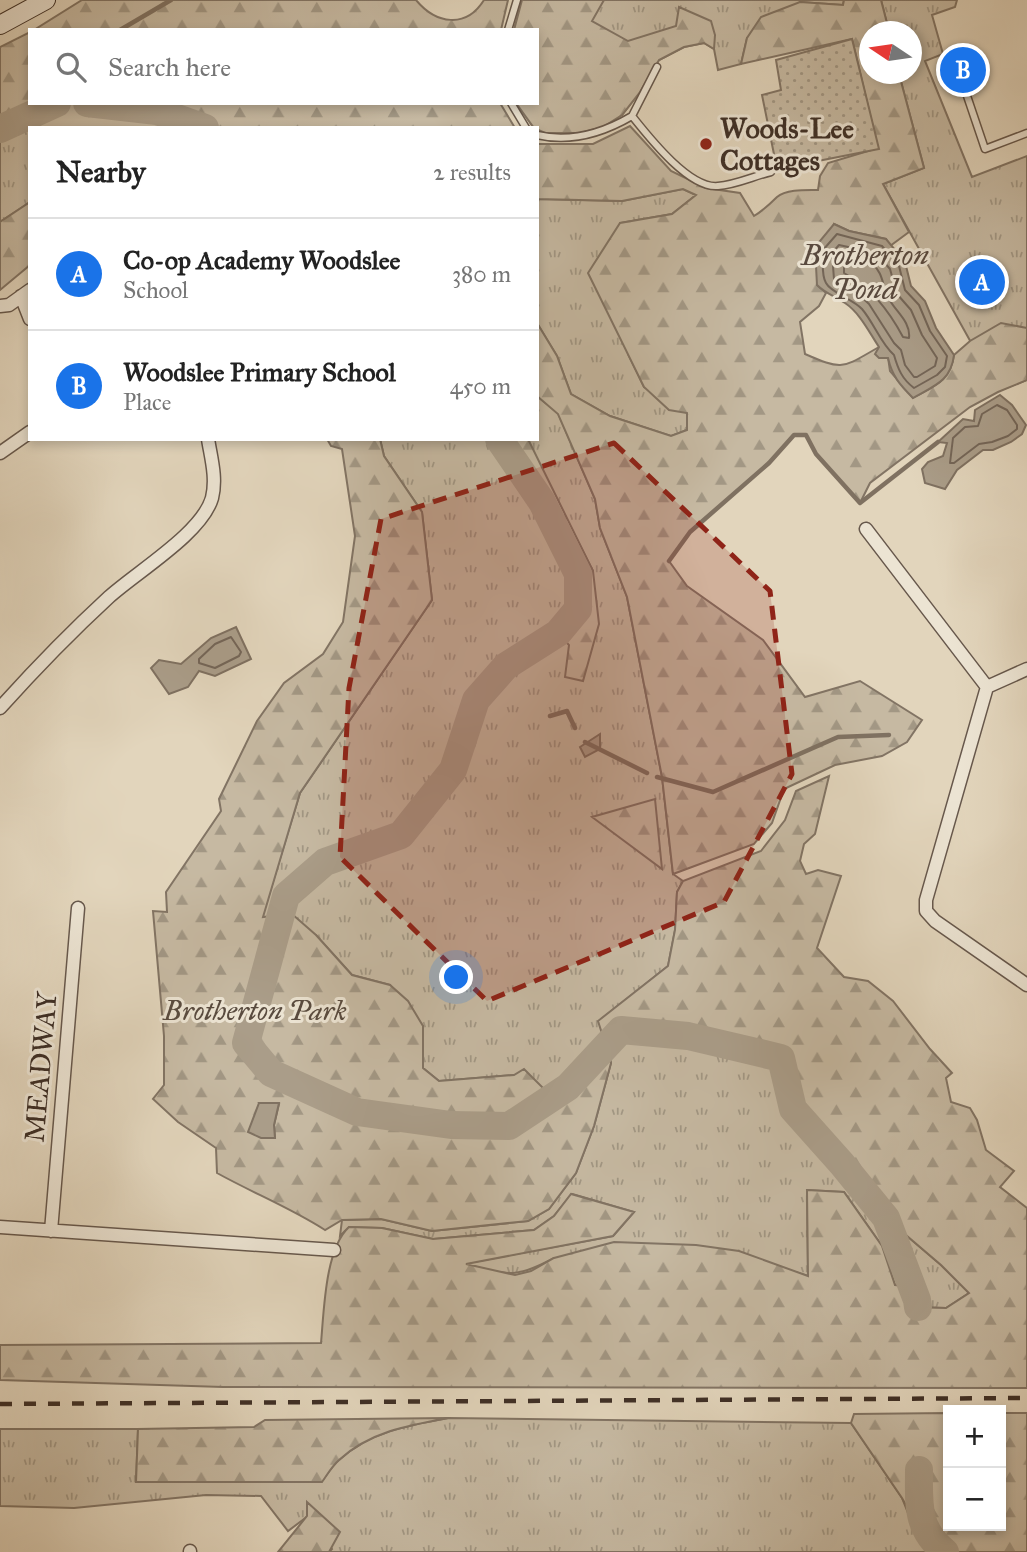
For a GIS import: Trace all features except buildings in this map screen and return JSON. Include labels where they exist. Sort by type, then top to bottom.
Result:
[{"type":"main road","points":[[0,25],[46,0]]},
{"type":"street","points":[[0,306],[9,304],[25,293]]},
{"type":"street","points":[[0,453],[28,433]]},
{"type":"street","points":[[1,704],[111,595],[190,532],[202,517],[212,499],[215,478],[208,441]]},
{"type":"street","points":[[866,529],[987,687]]},
{"type":"street","points":[[1027,669],[987,687],[926,900],[926,911],[935,920],[1027,985]]},
{"type":"street","name":"MEADWAY","points":[[51,1231],[78,908]]},
{"type":"street","points":[[0,1227],[334,1250]]},
{"type":"lane","points":[[509,28],[517,0]]},
{"type":"lane","points":[[539,136],[548,138],[584,137],[610,129],[632,116],[657,67]]},
{"type":"lane","points":[[964,87],[985,149],[1027,133]]},
{"type":"lane","points":[[512,105],[525,126]]},
{"type":"lane","points":[[632,116],[674,164],[696,179],[716,187],[771,173]]},
{"type":"highlighted area","points":[[614,443],[770,591],[792,774],[724,902],[487,1001],[340,857],[349,688],[381,519]]},
{"type":"green space","points":[[82,0],[416,0],[433,14],[451,20],[469,16],[484,0],[508,0],[501,28],[37,28]]},
{"type":"green space","points":[[522,0],[844,0],[843,5],[800,2],[747,38],[741,64],[718,70],[714,49],[704,43],[684,47],[659,60],[622,115],[545,133],[539,130],[539,126],[533,126],[517,105],[539,105],[539,28],[515,28]]},
{"type":"green space","points":[[522,0],[604,0],[592,21],[628,41],[676,26],[679,7],[711,21],[715,35],[714,49],[704,43],[684,47],[659,60],[622,115],[603,127],[580,133],[545,133],[539,130],[539,126],[533,126],[517,105],[539,105],[539,28],[515,28]]},
{"type":"green space","points":[[844,0],[881,0],[886,21],[859,21],[859,68],[852,39],[741,64],[747,38],[761,17],[800,2],[843,5]]},
{"type":"green space","points":[[881,0],[957,0],[955,7],[932,15],[943,54],[925,61],[972,177],[1027,156],[1027,380],[998,391],[883,184],[924,168],[902,84],[922,84],[922,21],[886,21]]},
{"type":"green space","points":[[28,33],[28,105],[53,105],[0,129],[0,47]]},
{"type":"green space","points":[[852,39],[859,68],[859,84],[863,84],[879,149],[777,169],[762,95],[781,90],[776,60]]},
{"type":"green space","points":[[863,84],[902,84],[924,168],[883,184],[909,232],[890,246],[886,239],[849,231],[834,224],[817,285],[826,293],[819,306],[800,322],[805,354],[828,363],[843,365],[879,347],[888,357],[890,371],[913,398],[945,377],[954,355],[970,341],[1001,323],[1027,328],[1027,380],[970,407],[870,483],[860,503],[816,454],[806,435],[794,435],[769,463],[690,532],[669,561],[687,586],[763,640],[805,697],[860,681],[922,720],[907,742],[882,756],[835,765],[784,789],[772,823],[754,844],[673,874],[662,777],[627,597],[600,528],[595,499],[558,414],[539,398],[539,326],[557,356],[571,394],[610,416],[671,436],[687,430],[687,413],[669,410],[644,387],[588,273],[620,223],[672,214],[696,195],[683,189],[622,201],[539,199],[539,144],[593,144],[630,126],[671,171],[706,188],[740,193],[754,216],[781,194],[796,190],[818,190],[820,176],[828,163],[878,148]]},
{"type":"green space","points":[[53,105],[104,105],[157,111],[199,126],[28,126],[28,203],[0,222],[0,129]]},
{"type":"green space","points":[[104,105],[501,105],[514,126],[199,126],[157,111]]},
{"type":"green space","points":[[683,189],[696,195],[672,214],[620,223],[628,354],[644,387],[687,413],[687,430],[671,436],[610,416],[571,394],[557,356],[539,326],[539,199],[622,201]]},
{"type":"green space","points":[[28,203],[28,267],[0,290],[0,222]]},
{"type":"green space","points":[[539,398],[558,413],[595,499],[600,528],[627,597],[662,777],[673,874],[683,881],[677,892],[675,930],[668,966],[599,1021],[607,1045],[621,1030],[688,1036],[781,1058],[793,1109],[886,1218],[969,1293],[946,1308],[909,1307],[905,1286],[895,1285],[882,1246],[844,1192],[807,1190],[808,1276],[773,1265],[554,1258],[528,1270],[509,1273],[463,1264],[613,1236],[634,1212],[572,1194],[554,1216],[534,1230],[433,1239],[382,1228],[349,1227],[340,1236],[342,1220],[381,1219],[432,1231],[528,1221],[549,1209],[576,1173],[594,1126],[611,1063],[606,1046],[568,1087],[553,1098],[514,1075],[439,1081],[423,1068],[423,1026],[390,985],[352,975],[316,935],[262,918],[300,793],[432,600],[422,512],[384,456],[380,441],[500,441],[542,502],[578,574],[578,609],[569,645],[593,571],[528,443],[539,441]]},
{"type":"green space","name":"Brotherton Park","points":[[328,441],[380,441],[384,456],[422,512],[432,600],[300,793],[263,917],[292,914],[316,935],[352,975],[390,985],[408,1001],[423,1026],[423,1068],[439,1081],[514,1075],[524,1069],[553,1098],[568,1087],[606,1046],[598,1021],[668,966],[675,930],[677,892],[683,881],[761,851],[785,820],[796,791],[829,776],[815,834],[804,844],[800,861],[806,874],[818,870],[841,876],[817,948],[844,977],[868,981],[893,1001],[952,1073],[946,1078],[951,1102],[970,1108],[977,1120],[986,1150],[1014,1171],[1000,1187],[1027,1208],[1027,1388],[223,1387],[0,1380],[0,1345],[321,1343],[330,1265],[341,1237],[349,1227],[382,1228],[433,1239],[534,1230],[554,1216],[571,1194],[634,1212],[613,1236],[466,1264],[515,1275],[531,1271],[554,1258],[614,1242],[696,1245],[739,1251],[808,1276],[807,1190],[844,1192],[882,1246],[895,1285],[905,1286],[909,1307],[946,1308],[969,1293],[886,1218],[793,1109],[781,1058],[688,1036],[621,1030],[607,1045],[611,1063],[594,1126],[576,1173],[549,1209],[528,1221],[432,1231],[381,1219],[342,1220],[325,1230],[217,1173],[216,1148],[178,1122],[153,1099],[164,1085],[164,1036],[153,911],[167,912],[166,892],[221,811],[219,799],[257,721],[284,683],[323,654],[343,622],[355,536],[342,449],[331,446]],"holes":[[[259,1103],[279,1104],[274,1125],[275,1138]]]},
{"type":"green space","points":[[500,441],[529,441],[593,571],[599,624],[583,681],[565,677],[569,645],[558,633],[578,609],[578,574],[542,502]]},
{"type":"green space","points":[[655,799],[662,869],[592,817]]},
{"type":"green space","points":[[943,1413],[943,1531],[1006,1531],[1006,1413],[1027,1413],[1027,1552],[945,1552],[918,1527],[902,1498],[851,1423],[854,1414]]},
{"type":"green space","points":[[448,1418],[851,1423],[902,1498],[918,1538],[936,1552],[329,1552],[332,1549],[307,1503],[308,1516],[288,1531],[261,1496],[206,1495],[74,1508],[0,1506],[0,1429],[138,1429],[136,1482],[321,1482],[339,1460],[376,1436]]},
{"type":"green space","points":[[448,1418],[376,1436],[336,1462],[322,1482],[136,1482],[138,1429],[254,1427],[265,1420]]},
{"type":"green space","points":[[307,1502],[340,1532],[329,1552],[278,1552],[307,1516]]},
{"type":"water","name":"Brotherton Pond","points":[[834,224],[849,231],[886,239],[905,262],[911,286],[925,301],[936,328],[954,355],[945,377],[913,398],[897,380],[888,358],[879,358],[875,354],[879,347],[855,312],[817,285],[815,247]]},
{"type":"water","points":[[1000,395],[1012,405],[1026,425],[1022,434],[993,450],[983,450],[957,470],[945,489],[925,483],[922,469],[928,462],[943,456],[947,443],[938,442],[963,419],[974,421],[975,410]]},
{"type":"water","points":[[236,627],[251,659],[215,676],[199,671],[188,687],[169,694],[151,668],[159,660],[181,664],[211,638]]},
{"type":"water","points":[[600,734],[600,749],[585,757],[580,747]]},
{"type":"water","points":[[259,1103],[279,1103],[274,1125],[275,1138],[261,1138],[248,1132]]},
{"type":"waterway","points":[[123,28],[171,0]]},
{"type":"waterway","points":[[0,129],[53,105]]},
{"type":"waterway","points":[[104,105],[157,111],[199,126]]},
{"type":"waterway","points":[[669,561],[690,532],[769,463],[794,435],[806,435],[816,454],[860,503],[938,442]]},
{"type":"waterway","points":[[500,441],[542,502],[578,574],[578,609],[558,633],[506,666],[476,700],[453,770],[401,835],[325,862],[286,896],[246,1043],[271,1073],[357,1112],[451,1125],[509,1126],[568,1087],[621,1030],[688,1036],[781,1058],[793,1109],[886,1218],[918,1307]]},
{"type":"waterway","points":[[550,716],[567,711],[575,728]]},
{"type":"waterway","points":[[657,777],[713,792],[838,737],[889,735]]},
{"type":"waterway","points":[[585,742],[647,773]]},
{"type":"waterway","points":[[919,1470],[920,1505],[924,1525],[945,1552]]},
{"type":"railway","points":[[0,1404],[1027,1398]]},
{"type":"place","name":"Woodslee Primary School","points":[[963,70]]},
{"type":"place","name":"Woods-Lee Cottages","points":[[706,144]]},
{"type":"place","name":"Co-op Academy Woodslee","points":[[982,282]]}]
